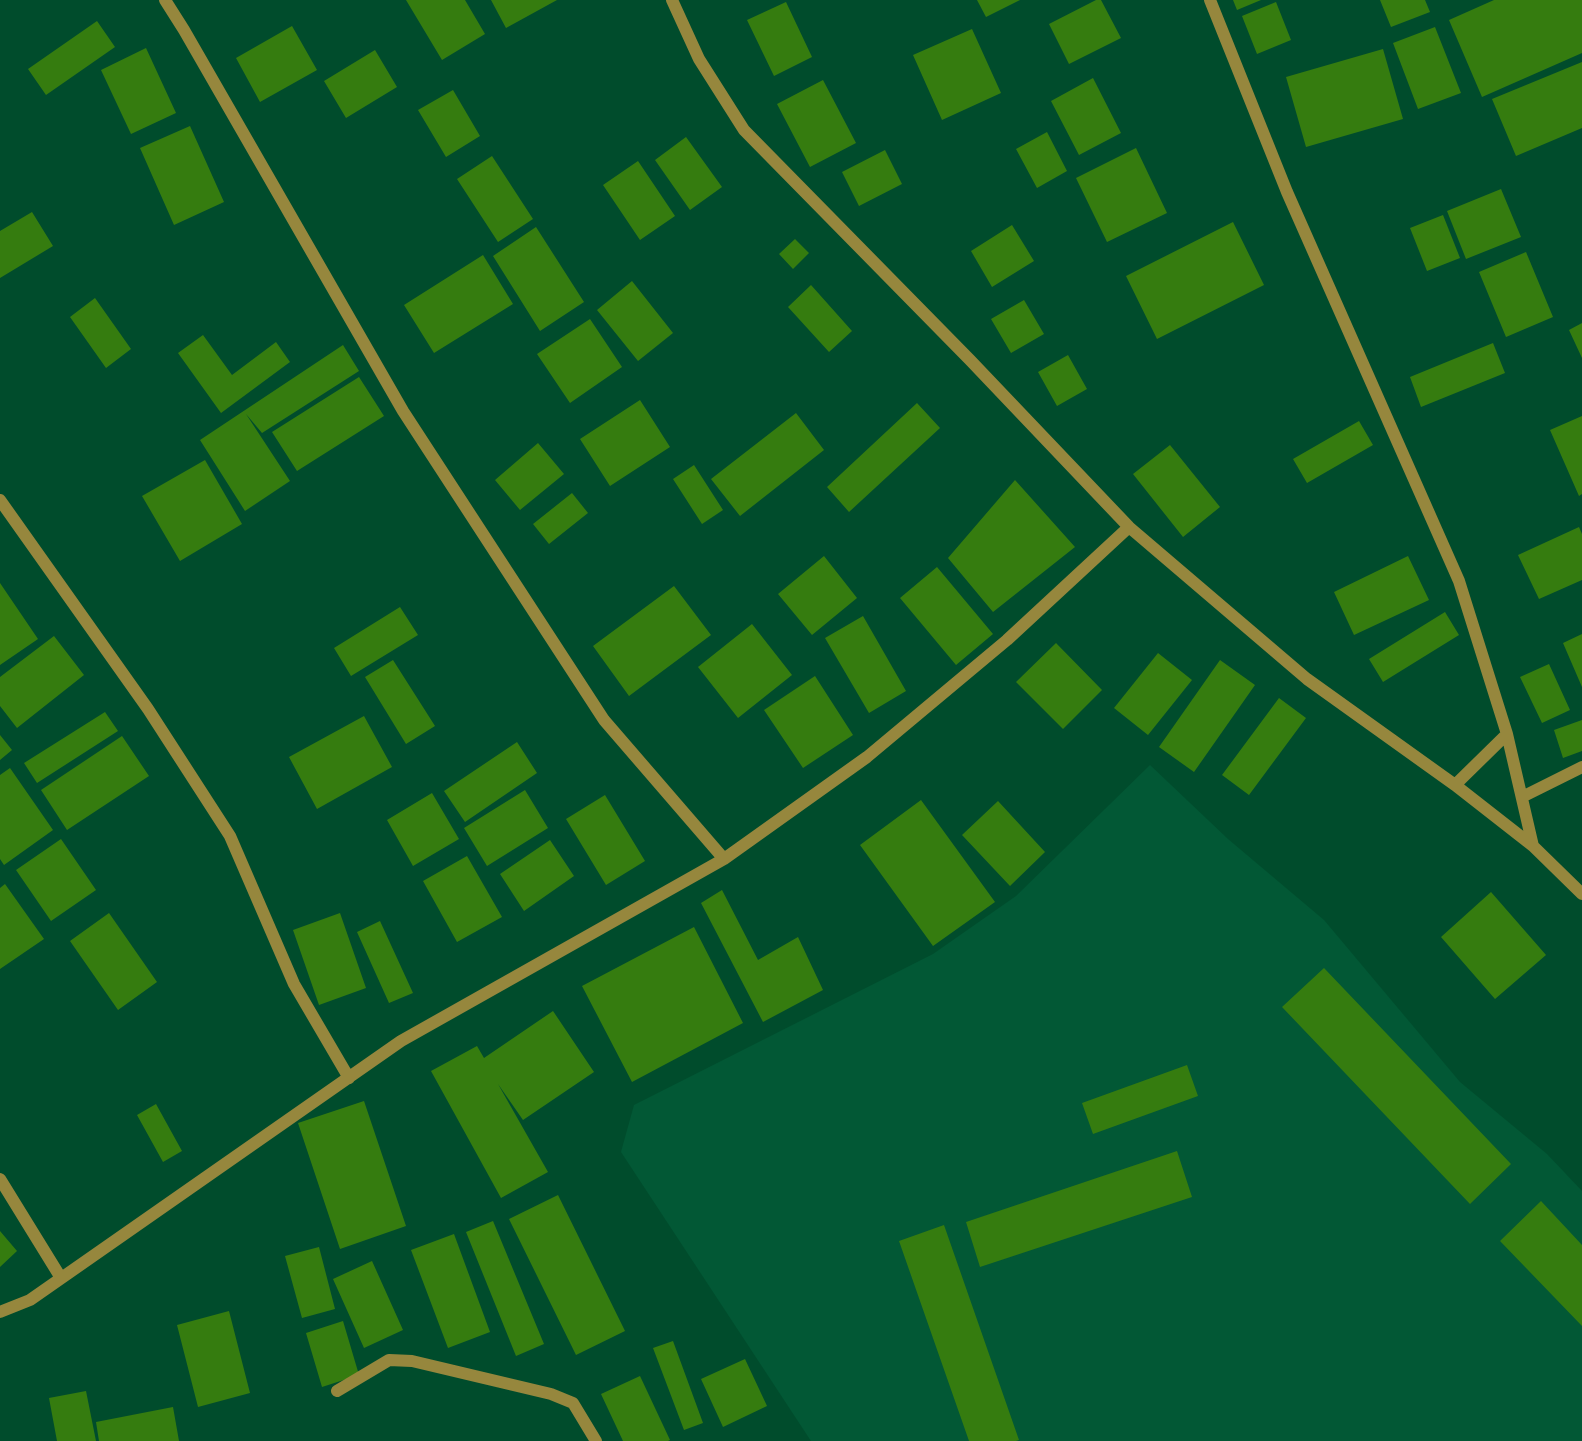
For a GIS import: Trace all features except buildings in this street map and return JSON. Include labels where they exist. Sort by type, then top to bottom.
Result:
[{"type":"street","points":[[165,0],[403,410],[598,712],[724,859]]},
{"type":"street","points":[[672,0],[699,59],[744,130],[970,360],[1129,527],[1308,679],[1455,785],[1533,846],[1582,894]]},
{"type":"street","points":[[1210,0],[1287,192],[1459,581],[1507,734],[1533,846]]},
{"type":"street","points":[[0,500],[148,709],[230,836],[294,984],[349,1078]]},
{"type":"street","points":[[0,1312],[30,1300],[401,1041],[724,859],[867,757],[1007,640],[1129,527]]},
{"type":"street","points":[[1455,785],[1507,734]]},
{"type":"street","points":[[1522,796],[1582,767]]},
{"type":"street","points":[[0,1179],[62,1278]]},
{"type":"street","points":[[337,1392],[389,1360],[412,1361],[552,1394],[573,1403],[596,1441]]},
{"type":"shaded area","points":[[1150,765],[1228,839],[1324,920],[1460,1082],[1547,1154],[1582,1191],[1582,1441],[811,1441],[621,1152],[634,1105],[933,954],[1016,896]]}]
